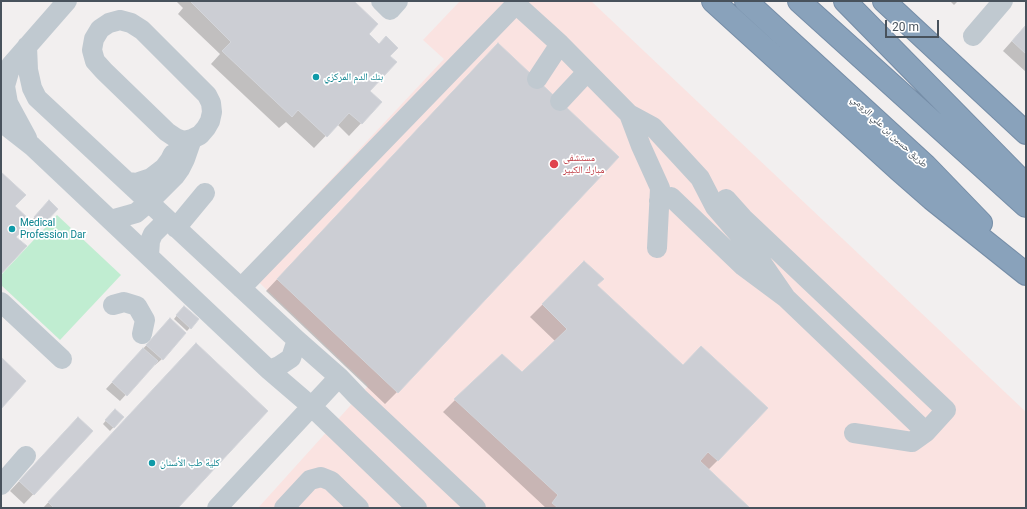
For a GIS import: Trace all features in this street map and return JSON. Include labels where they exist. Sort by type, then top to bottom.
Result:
[{"type":"highway","points":[[713,1],[905,175],[1026,274]]},
{"type":"highway","name":"طريق حسين بن علي الرومي","points":[[746,1],[925,165],[1026,269]]},
{"type":"highway","points":[[799,1],[1026,206]]},
{"type":"highway","points":[[845,1],[1026,185]]},
{"type":"highway","points":[[884,1],[1026,134]]},
{"type":"street","points":[[67,1],[11,65],[5,86],[8,102],[8,119],[32,146],[269,370],[311,406],[417,508]]},
{"type":"street","points":[[381,1],[390,10],[398,1]]},
{"type":"street","points":[[973,36],[1004,1]]},
{"type":"street","points":[[241,288],[517,2],[629,114],[653,127],[700,178],[715,207],[755,253],[786,298]]},
{"type":"street","points":[[128,182],[144,181],[151,178],[170,160],[174,150],[184,139],[200,135],[210,121],[212,112],[211,103],[207,95],[142,30],[131,22],[120,20],[109,23],[100,29],[94,39],[92,50],[95,61],[167,132],[184,139]]},
{"type":"street","points":[[536,79],[560,44]]},
{"type":"street","points":[[27,46],[28,70],[32,88],[37,98]]},
{"type":"street","points":[[560,101],[587,72]]},
{"type":"street","points":[[8,119],[16,101],[22,96],[30,95],[37,98],[297,340],[339,377],[358,397],[476,508]]},
{"type":"street","points":[[629,114],[641,146],[660,188],[657,248]]},
{"type":"street","points":[[111,220],[136,213],[175,176],[185,159],[184,139]]},
{"type":"street","points":[[700,178],[717,188],[743,218],[946,410],[926,432],[912,442],[854,433]]},
{"type":"street","points":[[173,225],[205,193]]},
{"type":"street","points":[[659,201],[671,197],[743,266],[786,298],[926,432]]},
{"type":"street","points":[[149,255],[150,241],[153,234],[163,224],[173,225]]},
{"type":"street","points":[[1,302],[62,359]]},
{"type":"street","points":[[113,305],[124,302],[137,306],[145,320],[142,334]]},
{"type":"street","points":[[269,370],[279,366],[291,358],[297,340]]},
{"type":"street","points":[[217,508],[339,377]]},
{"type":"street","points":[[1,485],[15,463]]},
{"type":"street","points":[[284,508],[310,480],[320,477],[331,481],[359,508]]},
{"type":"shaded area","name":"مستشفى مبارك الكبير","points":[[460,1],[591,1],[1026,412],[1026,508],[258,508],[368,386],[246,270],[444,59],[423,40]]},
{"type":"green space","points":[[57,215],[121,275],[60,340],[1,285],[1,275]]},
{"type":"building","name":"بنك الدم المركزي","points":[[190,1],[354,1],[378,24],[369,34],[379,44],[386,36],[398,48],[390,56],[397,62],[370,91],[382,102],[362,124],[349,113],[327,137],[298,110],[292,117],[222,51],[231,42]]},
{"type":"building","points":[[1026,25],[1026,54],[1012,41]]},
{"type":"building","points":[[498,43],[619,157],[398,393],[277,279]]},
{"type":"building","name":"Medical Profession Dar","points":[[1,172],[26,195],[15,206],[31,221],[16,237],[27,246],[1,274]]},
{"type":"building","points":[[49,200],[58,209],[43,225],[34,217]]},
{"type":"building","points":[[584,261],[604,279],[597,285],[683,365],[701,346],[768,408],[718,461],[708,452],[700,461],[750,508],[558,508],[552,503],[558,495],[454,399],[502,354],[522,372],[567,329],[542,304]]},
{"type":"building","points":[[184,306],[199,319],[191,329],[176,315]]},
{"type":"building","points":[[170,318],[186,333],[163,360],[146,345]]},
{"type":"building","name":"كلية طب الأسنان","points":[[196,343],[268,411],[178,508],[54,508],[48,502]]},
{"type":"building","points":[[143,348],[158,361],[127,396],[112,382]]},
{"type":"building","points":[[1,357],[26,381],[1,409]]},
{"type":"building","points":[[115,409],[124,417],[114,428],[105,420]]},
{"type":"building","points":[[78,417],[93,431],[34,495],[19,481]]},
{"type":"place","name":"بنك الدم المركزي","points":[[316,77]]},
{"type":"place","name":"مستشفى مبارك الكبير","points":[[554,164]]},
{"type":"place","name":"Medical Profession Dar","points":[[12,229]]},
{"type":"place","name":"كلية طب الأسنان","points":[[152,463]]}]
